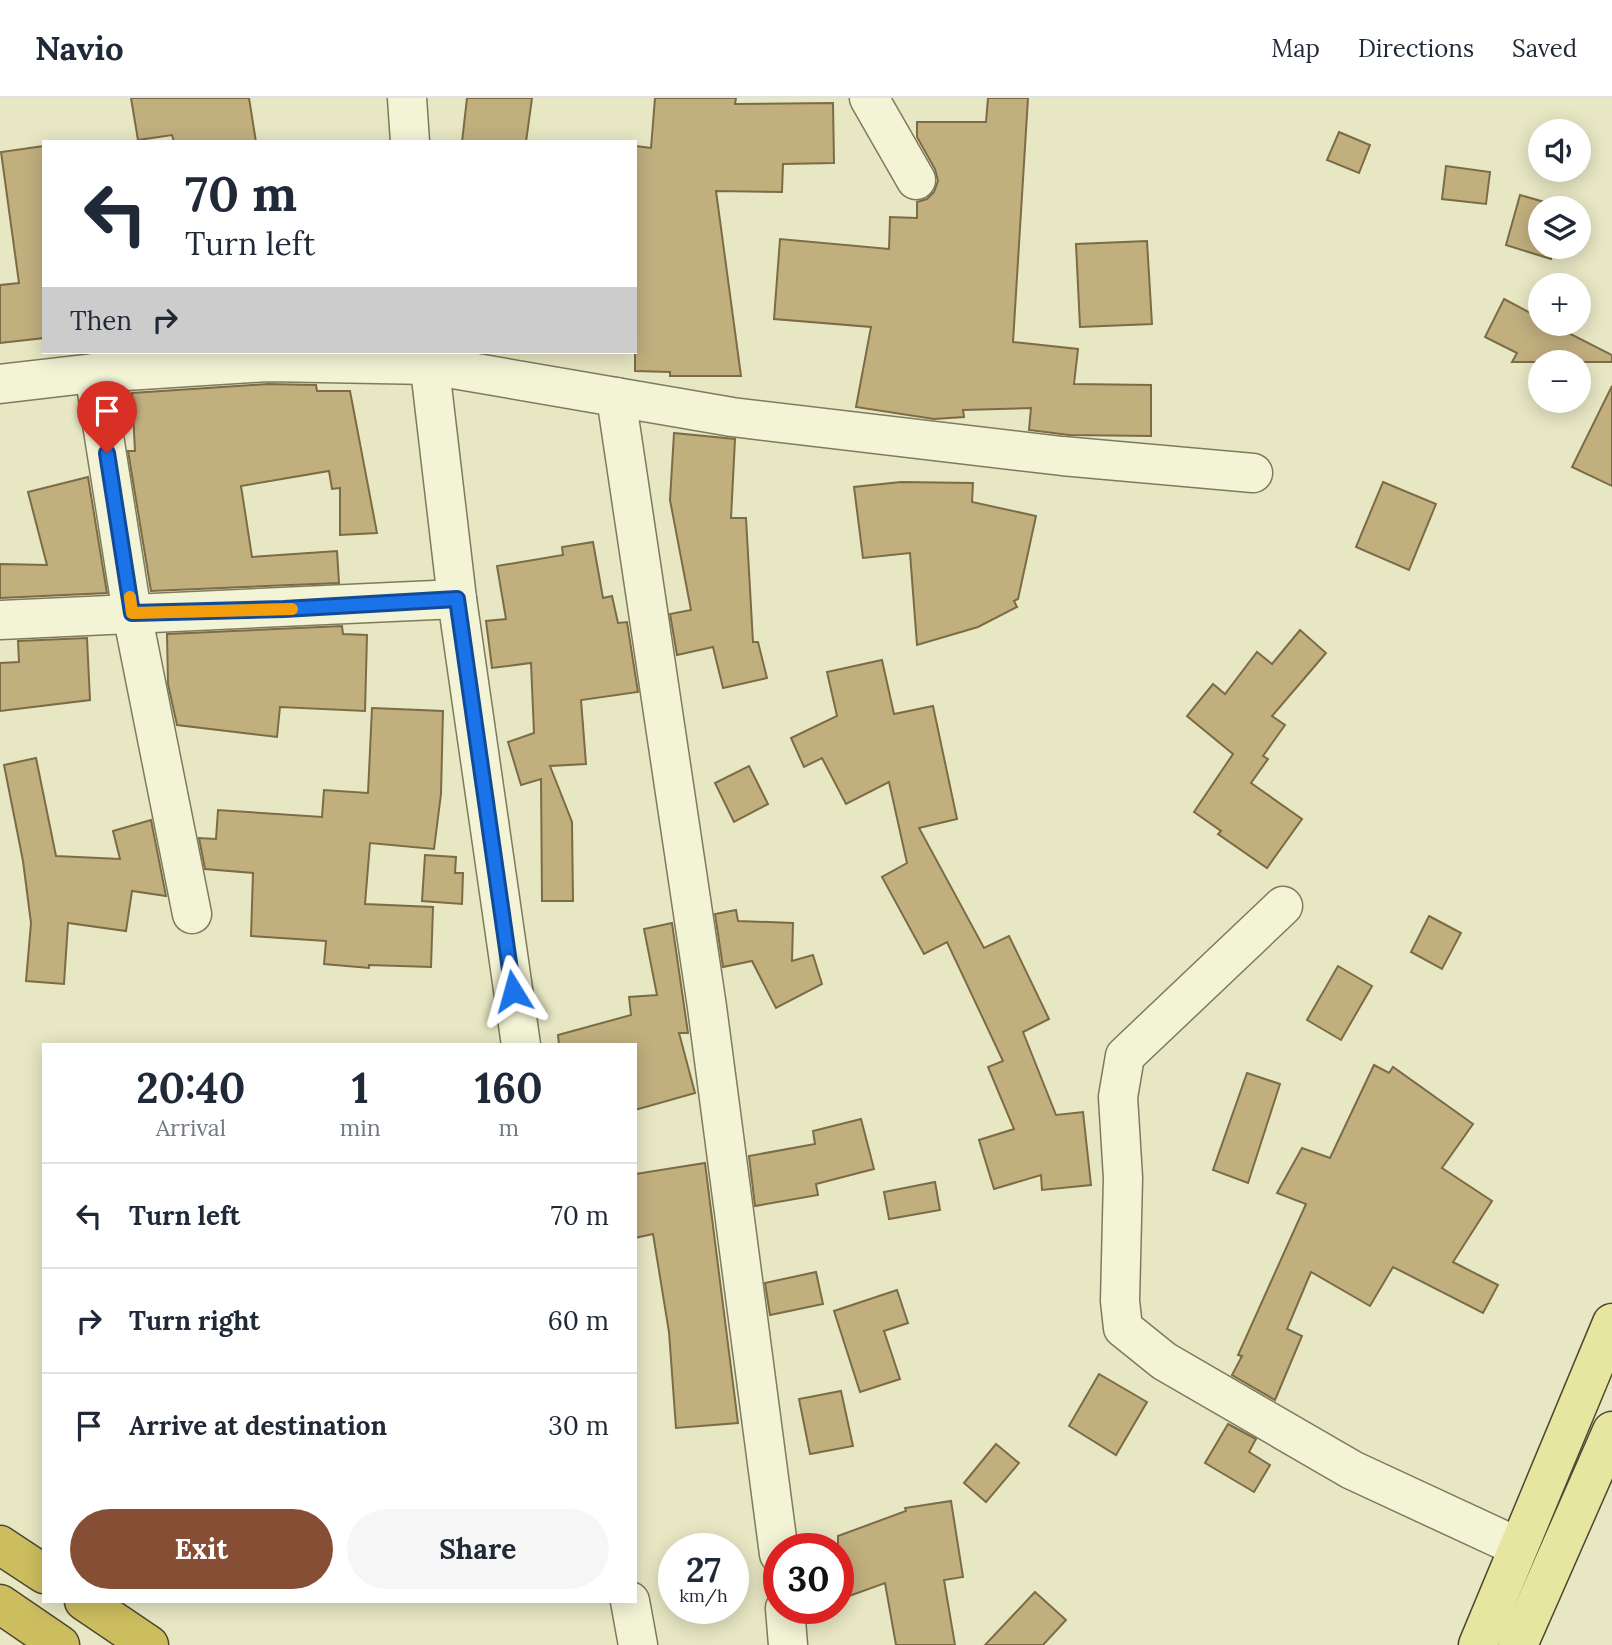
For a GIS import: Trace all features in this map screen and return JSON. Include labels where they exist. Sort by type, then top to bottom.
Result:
[{"type":"highway","points":[[0,1545],[42,1573]]},
{"type":"highway","points":[[87,1603],[149,1645]]},
{"type":"highway","points":[[0,1604],[60,1645]]},
{"type":"main road","points":[[1478,1645],[1612,1323]]},
{"type":"main road","points":[[1518,1645],[1612,1432]]},
{"type":"street","points":[[407,98],[410,140]]},
{"type":"street","points":[[869,98],[916,180]]},
{"type":"street","points":[[429,358],[457,599],[521,1043]]},
{"type":"street","points":[[0,384],[94,373],[268,362],[429,358],[616,397],[732,417],[997,449],[1253,472]]},
{"type":"street","points":[[94,373],[132,613],[192,914]]},
{"type":"street","points":[[616,397],[709,1020],[776,1533]]},
{"type":"street","points":[[0,620],[457,599]]},
{"type":"street","points":[[1283,906],[1125,1056],[1118,1097],[1123,1178],[1120,1301],[1123,1328],[1164,1361],[1352,1470],[1518,1547]]},
{"type":"street","points":[[630,1603],[638,1645]]},
{"type":"street","points":[[787,1624],[789,1645]]},
{"type":"building","points":[[131,98],[249,98],[256,140],[173,140],[172,135],[138,140]]},
{"type":"building","points":[[467,98],[532,98],[526,140],[462,140]]},
{"type":"building","points":[[655,98],[736,98],[735,104],[833,103],[834,163],[783,164],[782,192],[716,191],[741,376],[670,376],[670,372],[635,371],[637,146],[651,148]]},
{"type":"building","points":[[988,98],[1028,98],[1013,342],[1078,349],[1074,384],[1151,385],[1151,436],[1069,435],[1029,430],[1031,408],[963,410],[964,417],[934,419],[856,407],[871,327],[774,319],[780,239],[889,249],[890,217],[917,218],[917,202],[927,199],[934,192],[938,181],[935,169],[917,137],[917,122],[986,122]]},
{"type":"building","points":[[1339,132],[1370,145],[1359,173],[1327,160]]},
{"type":"building","points":[[42,146],[42,338],[0,343],[0,285],[19,283],[1,152]]},
{"type":"building","points":[[1446,166],[1490,172],[1486,204],[1442,199]]},
{"type":"building","points":[[1520,195],[1528,197],[1528,252],[1506,245]]},
{"type":"building","points":[[1147,241],[1152,324],[1080,327],[1076,244]]},
{"type":"building","points":[[1504,299],[1528,312],[1528,336],[1575,336],[1612,355],[1612,362],[1591,362],[1591,350],[1528,350],[1528,362],[1512,362],[1517,353],[1485,337]]},
{"type":"building","points":[[268,384],[316,385],[317,391],[350,391],[377,533],[340,535],[340,488],[332,489],[329,471],[241,486],[252,557],[337,551],[339,583],[151,591],[128,451],[135,451],[132,393]]},
{"type":"building","points":[[1612,386],[1612,486],[1572,467]]},
{"type":"building","points":[[674,433],[735,439],[731,518],[746,518],[753,642],[758,642],[767,678],[723,688],[713,647],[677,655],[670,614],[691,610],[670,500]]},
{"type":"building","points":[[88,477],[107,593],[0,598],[0,564],[47,565],[28,492]]},
{"type":"building","points":[[901,482],[973,483],[972,502],[1036,516],[1018,599],[1014,601],[1017,607],[978,627],[917,645],[910,553],[863,558],[854,487]]},
{"type":"building","points":[[1383,482],[1436,504],[1409,570],[1356,547]]},
{"type":"building","points":[[593,542],[603,598],[612,596],[618,623],[627,622],[638,692],[581,700],[586,764],[550,766],[572,822],[573,901],[542,901],[541,779],[521,785],[508,742],[534,733],[531,663],[492,668],[486,621],[506,619],[497,566],[563,555],[562,547]]},
{"type":"building","points":[[342,626],[343,634],[367,635],[365,711],[280,707],[277,737],[177,725],[168,684],[167,634]]},
{"type":"building","points":[[1300,630],[1326,653],[1272,716],[1285,725],[1263,756],[1268,759],[1251,783],[1302,819],[1267,868],[1218,834],[1221,831],[1194,812],[1233,754],[1187,716],[1213,684],[1225,694],[1257,652],[1272,664]]},
{"type":"building","points":[[87,638],[90,700],[0,711],[0,663],[19,662],[18,641]]},
{"type":"building","points":[[882,660],[894,714],[933,706],[957,819],[919,828],[984,948],[1009,936],[1049,1019],[1023,1032],[1056,1115],[1083,1112],[1091,1185],[1042,1190],[1041,1175],[994,1189],[979,1140],[1014,1129],[988,1067],[1003,1061],[947,942],[924,954],[882,877],[907,863],[889,782],[846,804],[822,758],[804,767],[791,738],[837,716],[827,672]]},
{"type":"building","points":[[372,708],[443,711],[441,794],[434,849],[370,843],[365,904],[433,907],[431,967],[369,965],[369,968],[324,964],[326,941],[251,936],[253,873],[205,869],[199,838],[216,839],[218,810],[322,817],[324,790],[368,793]]},
{"type":"building","points":[[36,758],[56,856],[120,859],[113,831],[151,820],[166,896],[132,891],[126,931],[68,923],[64,984],[26,981],[31,923],[23,861],[4,765]]},
{"type":"building","points":[[749,766],[768,804],[734,822],[715,783]]},
{"type":"building","points":[[425,855],[456,857],[455,873],[463,873],[462,904],[422,901]]},
{"type":"building","points":[[736,910],[738,921],[793,923],[792,961],[813,955],[822,984],[776,1008],[752,961],[723,967],[715,914]]},
{"type":"building","points":[[1429,916],[1461,933],[1442,969],[1411,952]]},
{"type":"building","points":[[672,923],[688,1033],[679,1033],[695,1093],[637,1109],[637,1043],[559,1043],[558,1035],[631,1015],[629,997],[657,995],[644,929]]},
{"type":"building","points":[[1338,966],[1372,986],[1341,1040],[1307,1020]]},
{"type":"building","points":[[1374,1065],[1389,1073],[1393,1067],[1473,1124],[1442,1168],[1492,1201],[1453,1262],[1498,1285],[1483,1313],[1393,1267],[1370,1306],[1311,1272],[1287,1329],[1302,1336],[1275,1400],[1232,1375],[1242,1356],[1238,1355],[1306,1204],[1277,1193],[1302,1148],[1330,1158]]},
{"type":"building","points":[[1247,1073],[1280,1084],[1248,1183],[1213,1170]]},
{"type":"building","points":[[861,1119],[874,1169],[816,1184],[818,1195],[755,1206],[749,1156],[815,1144],[813,1131]]},
{"type":"building","points":[[705,1163],[738,1423],[676,1428],[669,1332],[653,1234],[637,1238],[637,1174]]},
{"type":"building","points":[[935,1182],[940,1210],[889,1219],[884,1192]]},
{"type":"building","points":[[816,1272],[823,1304],[770,1315],[765,1283]]},
{"type":"building","points":[[897,1290],[908,1323],[884,1331],[900,1379],[860,1392],[834,1311]]},
{"type":"building","points":[[1099,1374],[1147,1402],[1116,1455],[1069,1426]]},
{"type":"building","points":[[841,1391],[853,1446],[810,1454],[799,1399]]},
{"type":"building","points":[[1228,1424],[1256,1439],[1249,1452],[1270,1465],[1254,1492],[1205,1463]]},
{"type":"building","points":[[996,1444],[1019,1463],[986,1502],[964,1483]]},
{"type":"building","points":[[951,1501],[963,1577],[944,1580],[955,1645],[896,1645],[885,1583],[854,1594],[854,1533],[846,1533],[906,1511],[905,1508]]},
{"type":"building","points":[[1035,1592],[1066,1620],[1043,1645],[985,1645]]},
{"type":"slow traffic","points":[[130,597],[132,613],[292,609]]},
{"type":"route","points":[[107,453],[132,613],[284,609],[457,599],[513,991]]}]
